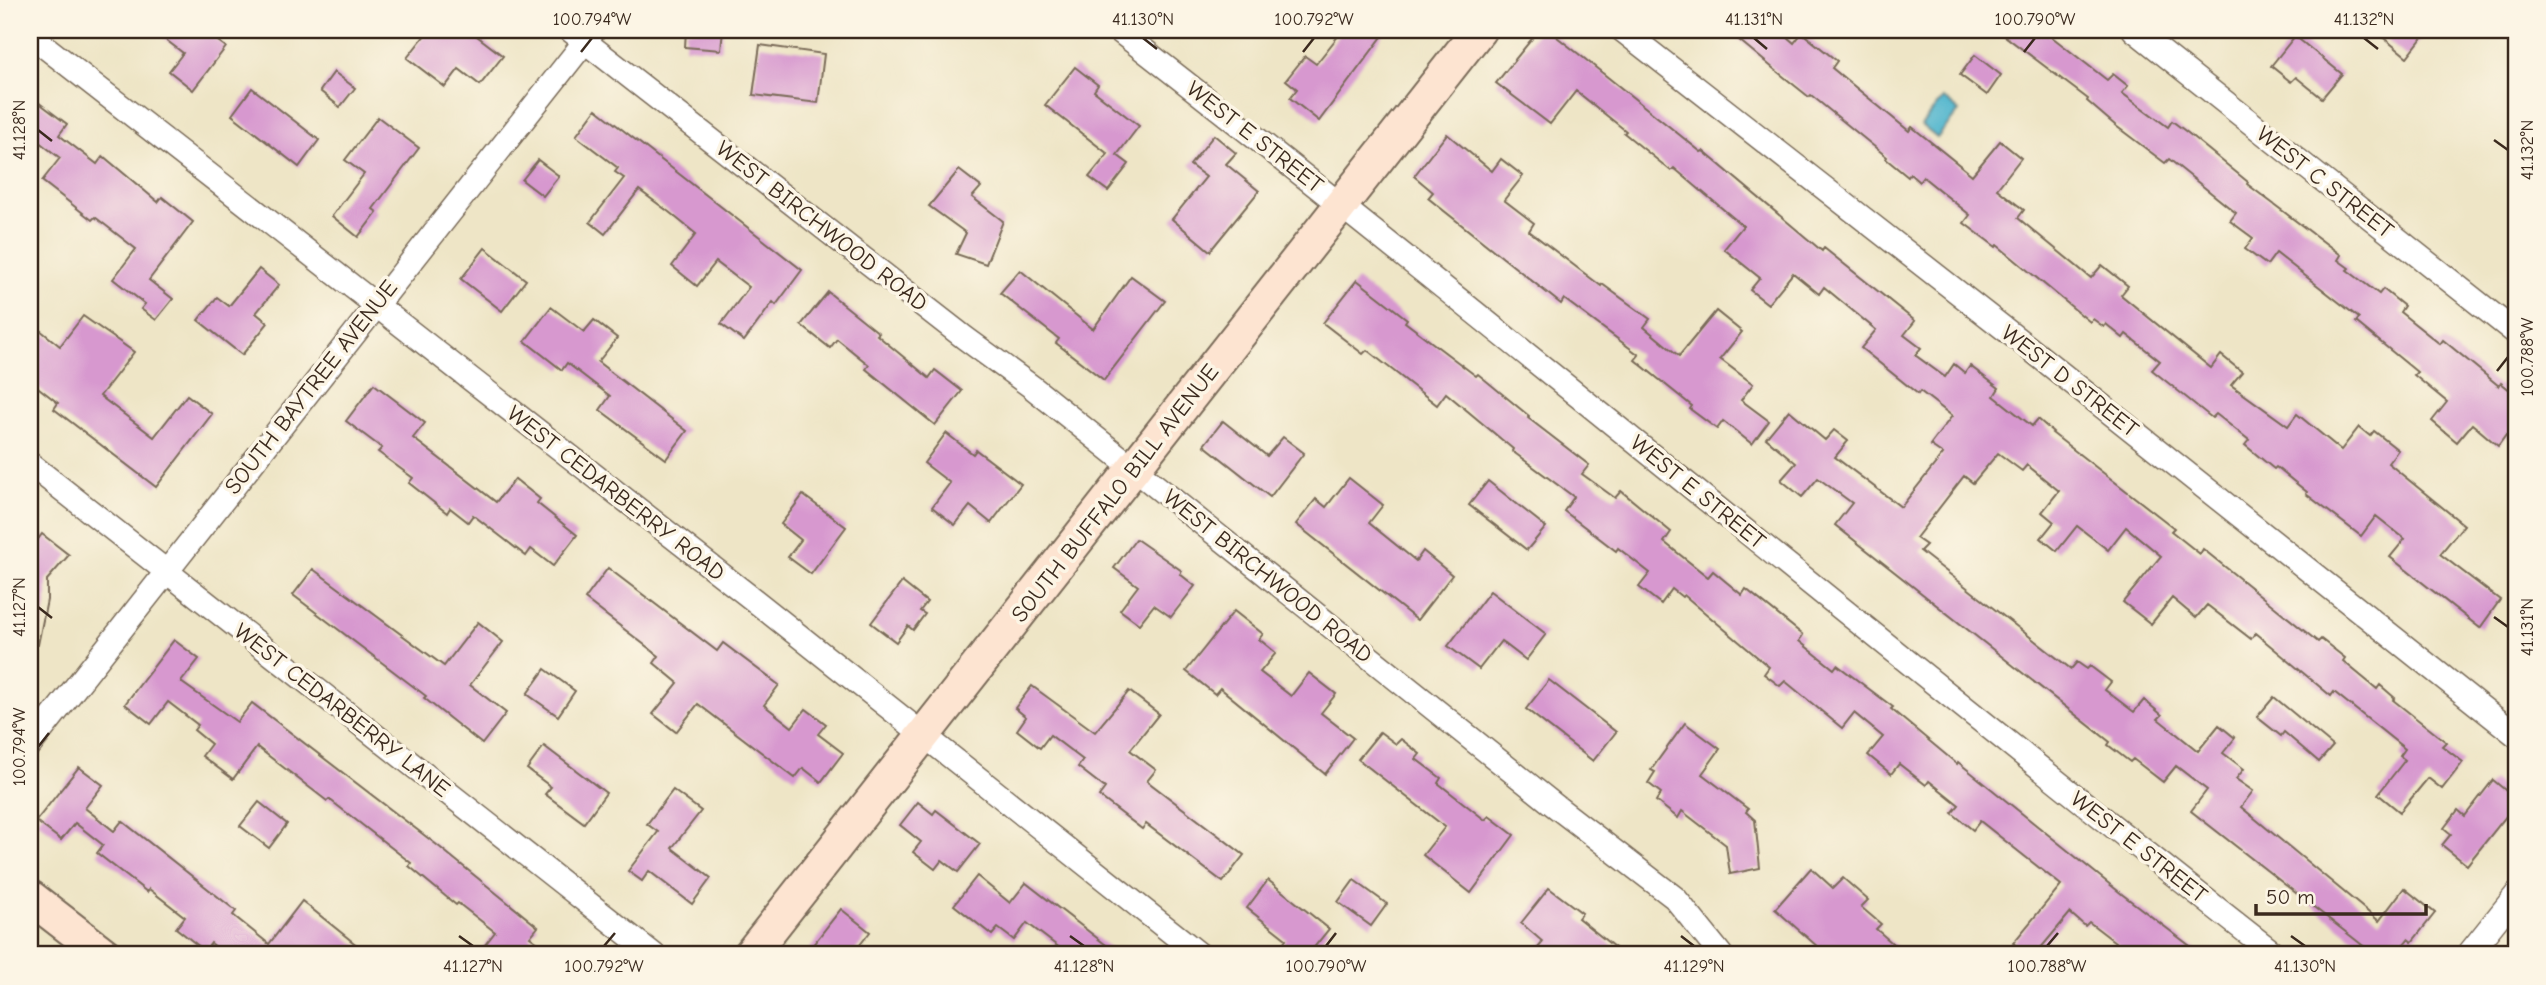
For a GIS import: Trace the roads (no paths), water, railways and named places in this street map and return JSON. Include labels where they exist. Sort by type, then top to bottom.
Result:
[{"type":"main road","name":"SOUTH BUFFALO BILL AVENUE","points":[[750,955],[1479,30]]},
{"type":"main road","points":[[30,897],[105,955]]},
{"type":"street","name":"WEST E STREET","points":[[1118,30],[1342,204],[2127,838],[2276,955]]},
{"type":"street","name":"WEST D STREET","points":[[1622,30],[2018,339],[2516,735]]},
{"type":"street","name":"WEST C STREET","points":[[2134,30],[2516,333]]},
{"type":"street","name":"SOUTH BAYTREE AVENUE","points":[[30,745],[376,305],[583,34]]},
{"type":"street","name":"WEST BIRCHWOOD ROAD","points":[[583,34],[1134,468],[1554,805],[1675,898],[1721,955]]},
{"type":"street","name":"WEST CEDARBERRY ROAD","points":[[30,35],[1199,955]]},
{"type":"street","name":"WEST CEDARBERRY LANE","points":[[30,464],[654,955]]},
{"type":"street","points":[[2468,955],[2516,895]]},
{"type":"water","points":[[1943,98],[1959,111],[1937,138],[1921,125]]}]
